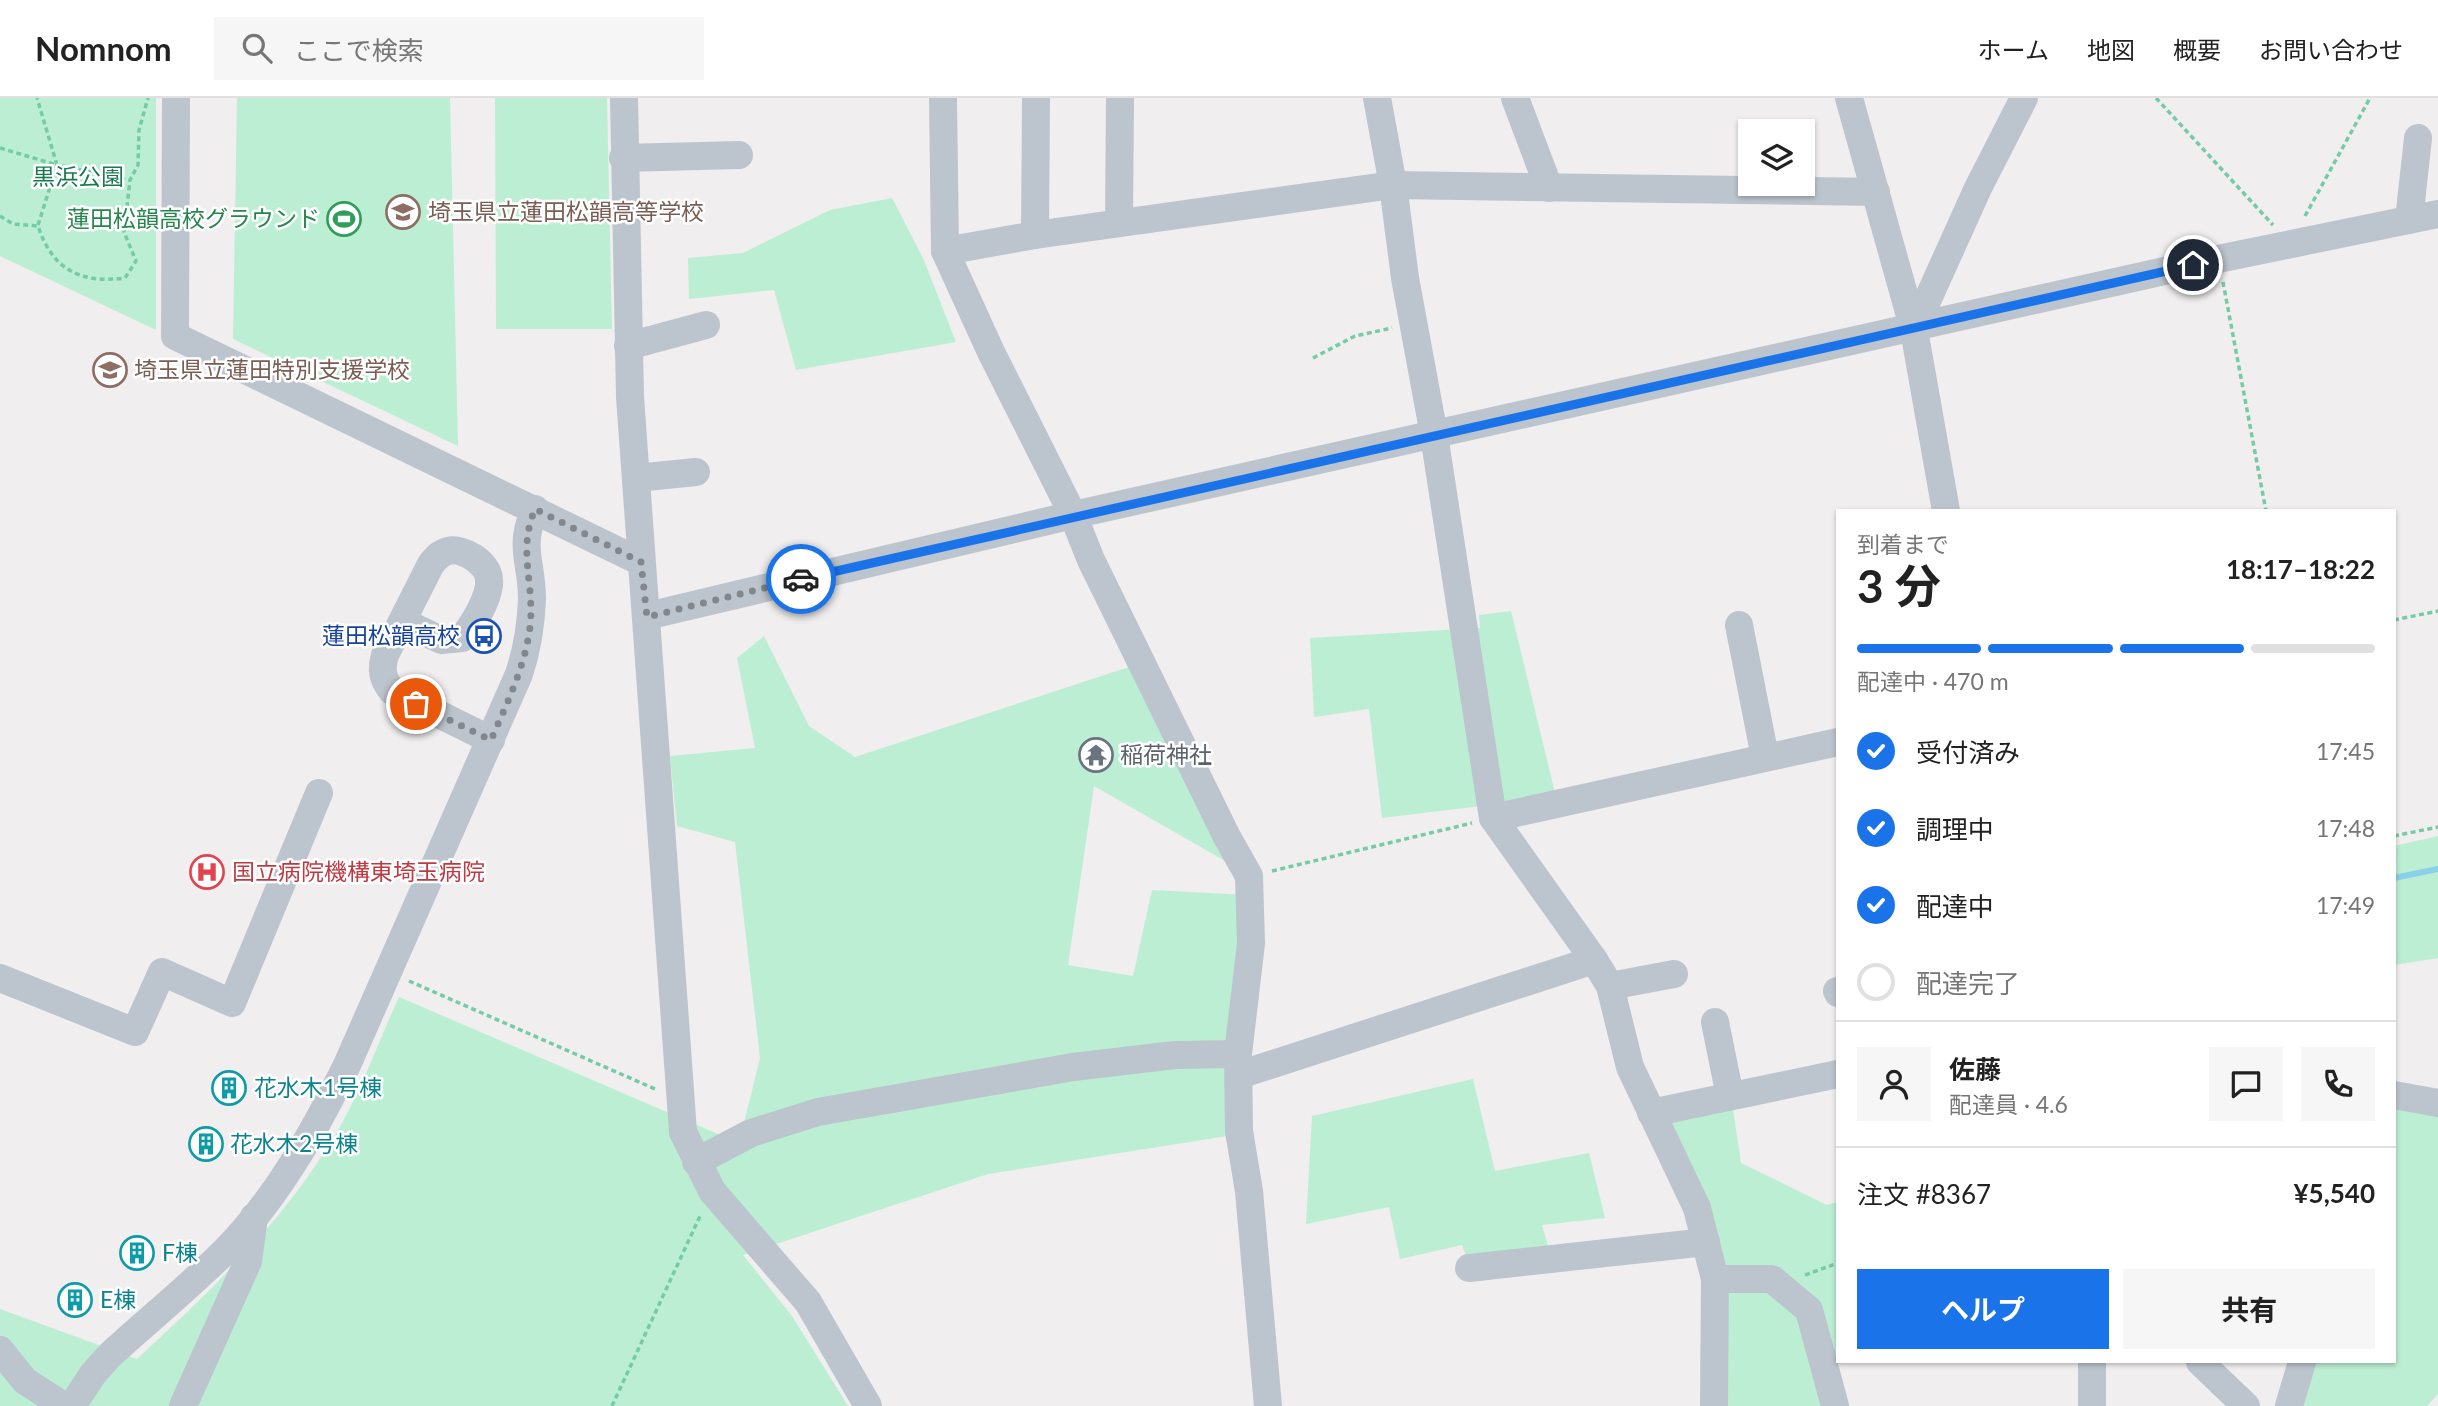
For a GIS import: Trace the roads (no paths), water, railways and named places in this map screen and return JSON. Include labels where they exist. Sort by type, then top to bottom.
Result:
[{"type":"street","points":[[176,98],[175,336],[641,562]]},
{"type":"street","points":[[624,98],[628,346],[641,562],[683,1132],[712,1191],[808,1302],[869,1406]]},
{"type":"street","points":[[943,98],[945,251],[991,352],[1073,515],[1102,584],[1227,837],[1249,876],[1251,943],[1239,1065],[1239,1131],[1249,1191],[1268,1406]]},
{"type":"street","points":[[1119,223],[1120,98]]},
{"type":"street","points":[[1377,98],[1434,435],[1493,818],[1594,960],[1609,986],[1630,1067],[1697,1208],[1715,1279],[1714,1406]]},
{"type":"street","points":[[1515,98],[1549,188]]},
{"type":"street","points":[[1849,98],[1914,330],[1946,509]]},
{"type":"street","points":[[1914,330],[1978,188],[2024,98]]},
{"type":"street","points":[[1035,235],[1036,99]]},
{"type":"street","points":[[2409,220],[2418,138]]},
{"type":"street","points":[[624,158],[739,155]]},
{"type":"street","points":[[945,251],[1035,235],[1393,185],[1876,192]]},
{"type":"street","points":[[647,617],[1073,515],[1914,330],[2290,244],[2438,214]]},
{"type":"street","points":[[628,346],[706,325]]},
{"type":"street","points":[[636,478],[696,472]]},
{"type":"street","points":[[72,1406],[93,1374],[109,1356],[224,1251],[254,1217],[318,1124],[491,740],[525,654],[532,597],[525,546],[526,529],[535,509]]},
{"type":"street","points":[[1739,625],[1765,757]]},
{"type":"street","points":[[397,631],[381,669],[384,681],[392,691],[491,740]]},
{"type":"street","points":[[1493,818],[1836,742]]},
{"type":"street","points":[[0,978],[135,1032],[162,972],[232,1003],[319,793]]},
{"type":"street","points":[[696,1162],[751,1133],[818,1112],[1073,1067],[1175,1055],[1239,1065],[1594,960]]},
{"type":"street","points":[[1609,986],[1674,974]]},
{"type":"street","points":[[1715,1022],[1730,1097]]},
{"type":"street","points":[[1651,1113],[1836,1074]]},
{"type":"street","points":[[2396,1095],[2438,1103]]},
{"type":"street","points":[[183,1406],[247,1261],[254,1217]]},
{"type":"street","points":[[1469,1268],[1706,1242]]},
{"type":"street","points":[[1715,1279],[1772,1279],[1810,1310],[1835,1406]]},
{"type":"street","points":[[0,1350],[25,1381],[64,1406]]},
{"type":"street","points":[[2092,1363],[2092,1406]]},
{"type":"street","points":[[2201,1363],[2246,1406]]},
{"type":"street","points":[[2290,1406],[2302,1363]]},
{"type":"waterway","points":[[2396,878],[2438,869]]},
{"type":"place","name":"埼玉県立蓮田松韻高等学校","points":[[403,212]]},
{"type":"place","name":"蓮田松韻高校グラウンド","points":[[344,219]]},
{"type":"place","name":"埼玉県立蓮田特別支援学校","points":[[110,370]]},
{"type":"place","name":"蓮田松韻高校","points":[[484,636]]},
{"type":"place","name":"稲荷神社","points":[[1096,755]]},
{"type":"place","name":"国立病院機構東埼玉病院","points":[[207,872]]},
{"type":"place","name":"花水木1号棟","points":[[229,1088]]},
{"type":"place","name":"花水木2号棟","points":[[206,1144]]},
{"type":"place","name":"F棟","points":[[137,1253]]},
{"type":"place","name":"E棟","points":[[75,1300]]},
{"type":"park label","name":"黒浜公園","points":[[78,177]]}]
